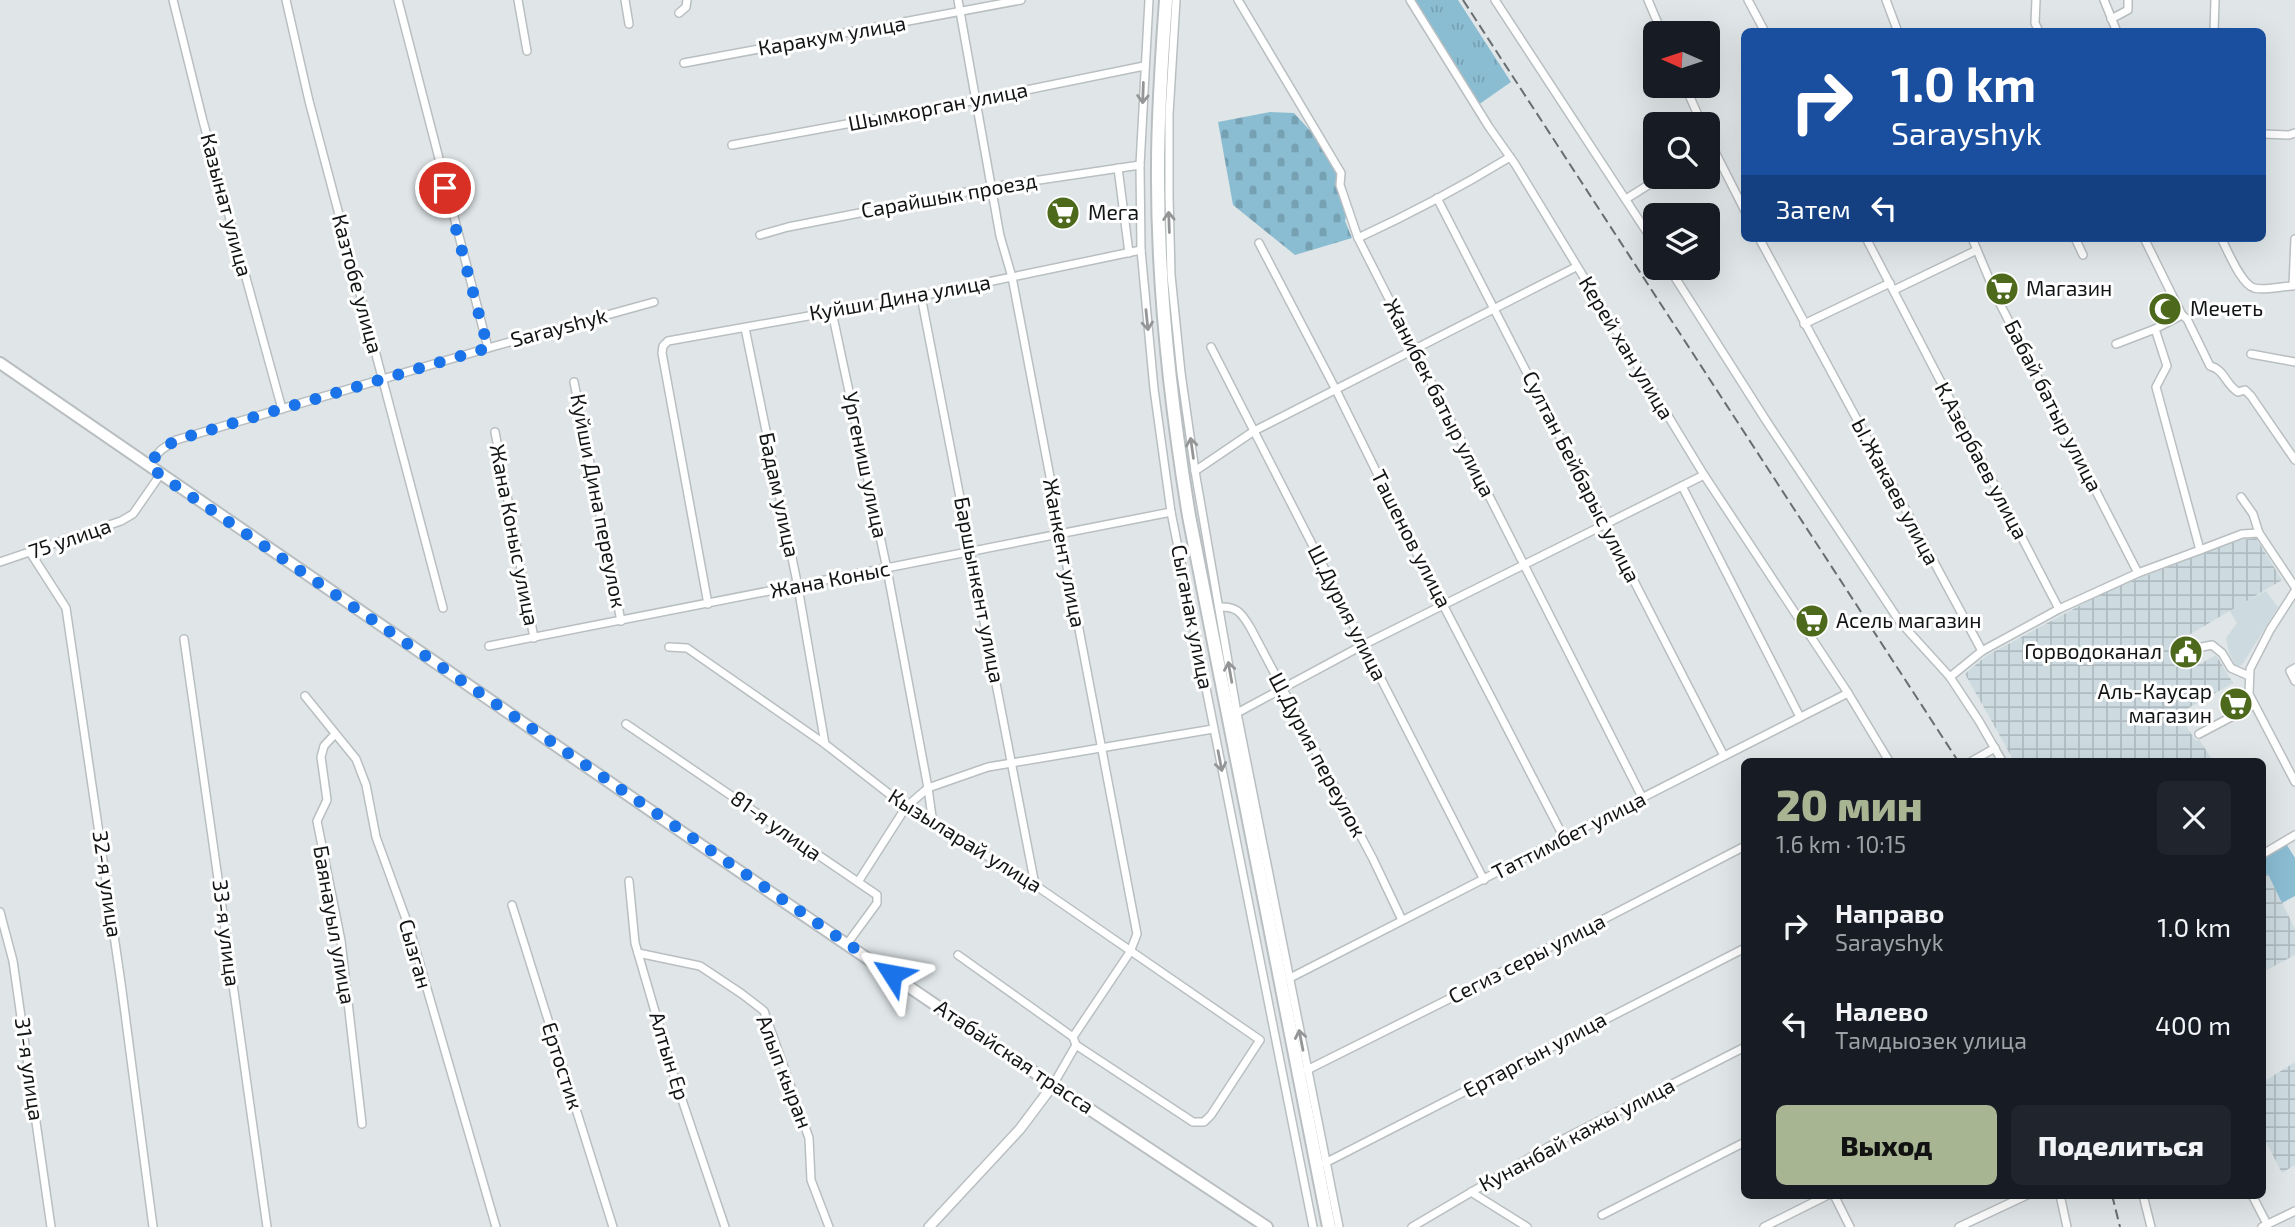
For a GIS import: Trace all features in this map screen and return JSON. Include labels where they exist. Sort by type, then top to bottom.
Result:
[{"type":"highway","points":[[1159,0],[1151,166],[1154,277],[1170,440],[1182,517],[1321,1227]]},
{"type":"highway","points":[[1166,0],[1158,166],[1161,277],[1176,439],[1329,1227]]},
{"type":"main road","name":"Атабайская трасса","points":[[0,363],[1053,1085],[1267,1227]]},
{"type":"street","name":"Казынат улица","points":[[173,0],[282,409]]},
{"type":"street","name":"Казтобе улица","points":[[286,0],[309,102],[443,608]]},
{"type":"street","points":[[398,0],[488,348]]},
{"type":"street","points":[[518,0],[527,51]]},
{"type":"street","points":[[625,0],[629,24]]},
{"type":"street","points":[[679,13],[686,7],[687,0]]},
{"type":"street","name":"Жанкент улица","points":[[958,0],[1000,236],[1012,277],[1137,934],[1130,952],[1074,1041],[1053,1085]]},
{"type":"street","name":"Каракум улица","points":[[684,63],[1021,0]]},
{"type":"street","name":"Сыганак улица","points":[[1149,0],[1140,165],[1141,250],[1154,389],[1171,512],[1313,1227]]},
{"type":"street","points":[[1176,0],[1169,114],[1171,262],[1181,373],[1195,471],[1237,713],[1339,1227]]},
{"type":"street","name":"Жанибек батыр улица","points":[[1238,0],[1341,173],[1340,185],[1358,238],[1643,799]]},
{"type":"street","name":"Керей хан улица","points":[[1410,0],[1510,157],[1703,475],[1848,693],[1887,758]]},
{"type":"street","points":[[1495,0],[1643,226]]},
{"type":"street","points":[[1648,0],[1657,21]]},
{"type":"street","points":[[1748,0],[1763,28]]},
{"type":"street","points":[[1886,0],[1896,28]]},
{"type":"street","points":[[2036,0],[2037,28]]},
{"type":"street","points":[[2104,0],[2115,28]]},
{"type":"street","points":[[2112,19],[2128,10],[2128,0]]},
{"type":"street","points":[[2214,28],[2215,0]]},
{"type":"street","name":"Шымкорган улица","points":[[732,145],[1144,66]]},
{"type":"street","points":[[2266,134],[2295,133]]},
{"type":"street","points":[[1358,238],[1398,220],[1510,157]]},
{"type":"street","points":[[1720,164],[1741,204]]},
{"type":"street","name":"Сарайшык проезд","points":[[760,235],[788,227],[992,187],[1140,165]]},
{"type":"street","points":[[1118,168],[1129,253]]},
{"type":"street","points":[[1626,199],[1643,188]]},
{"type":"street","name":"Султан Бейбарыс улица","points":[[1437,198],[1724,756]]},
{"type":"street","points":[[2223,242],[2242,278],[2251,287],[2293,286],[2295,239]]},
{"type":"street","name":"Ы.Жакаев улица","points":[[1761,242],[1982,651]]},
{"type":"street","name":"К.Азербаев улица","points":[[1868,242],[1940,385],[2059,609]]},
{"type":"street","points":[[2077,242],[2083,255]]},
{"type":"street","points":[[2146,242],[2210,366],[2217,368],[2233,389],[2238,392],[2245,390],[2251,396],[2295,460]]},
{"type":"street","name":"Ташенов улица","points":[[1259,243],[1563,836]]},
{"type":"street","points":[[1804,324],[1892,287],[1974,244]]},
{"type":"street","name":"Бабай батыр улица","points":[[1974,244],[1998,300],[2138,573]]},
{"type":"street","name":"Куйши Дина улица","points":[[708,604],[662,350],[668,341],[921,296],[1141,250]]},
{"type":"street","points":[[1195,471],[1254,431],[1576,267]]},
{"type":"street","points":[[1677,280],[1900,622],[1950,677],[2000,758]]},
{"type":"street","name":"Баршынкент улица","points":[[921,296],[1035,885]]},
{"type":"street","name":"Sarayshyk","points":[[149,464],[161,450],[176,440],[654,302]]},
{"type":"street","name":"Ургениш улица","points":[[832,312],[887,569],[933,824]]},
{"type":"street","points":[[2116,344],[2182,315]]},
{"type":"street","name":"Бадам улица","points":[[746,328],[755,385],[798,587],[825,744]]},
{"type":"street","points":[[2155,329],[2167,366],[2156,387],[2200,550]]},
{"type":"street","name":"Ш.Дурия улица","points":[[1211,347],[1483,880]]},
{"type":"street","points":[[2251,354],[2295,362]]},
{"type":"street","name":"Куйши Дина переулок","points":[[574,382],[621,621]]},
{"type":"street","name":"Жана Коныс улица","points":[[495,432],[534,638]]},
{"type":"street","name":"75 улица","points":[[0,562],[121,521],[133,514],[160,475]]},
{"type":"street","points":[[1237,713],[1363,645],[1703,475]]},
{"type":"street","points":[[1682,486],[1800,717]]},
{"type":"street","points":[[2241,497],[2253,514],[2259,533],[2295,589],[2270,630],[2249,676],[2249,694],[2295,782]]},
{"type":"street","name":"Жана Коныс","points":[[489,646],[1171,512]]},
{"type":"street","points":[[1950,677],[1982,651],[2059,609],[2138,573],[2242,534],[2259,533]]},
{"type":"street","name":"32-я улица","points":[[30,552],[66,608],[121,984],[153,1227]]},
{"type":"street","name":"Ш.Дурия переулок","points":[[1219,607],[1235,607],[1242,614],[1373,859],[1402,920]]},
{"type":"street","name":"33-я улица","points":[[184,639],[211,811],[228,961],[267,1227]]},
{"type":"street","points":[[2197,648],[2212,645],[2222,653],[2231,668],[2249,676]]},
{"type":"street","name":"Кызыларай улица","points":[[669,647],[687,648],[825,744],[906,807],[1035,885],[1260,1040],[1204,1122],[1193,1122],[1074,1041]]},
{"type":"street","points":[[2295,668],[2290,671],[2295,681]]},
{"type":"street","name":"Таттимбет улица","points":[[1290,978],[1483,880],[1563,836],[1643,799],[1848,693]]},
{"type":"street","name":"Сызган","points":[[304,696],[355,759],[366,785],[376,836],[410,930],[496,1227]]},
{"type":"street","points":[[2199,734],[2254,705]]},
{"type":"street","name":"81-я улица","points":[[626,724],[877,895],[877,903],[848,944]]},
{"type":"street","points":[[858,882],[906,807],[928,788],[988,767],[1213,729]]},
{"type":"street","name":"Баянауыл улица","points":[[335,734],[324,746],[321,757],[327,800],[317,821],[341,941],[362,1124]]},
{"type":"street","points":[[1977,758],[1995,748]]},
{"type":"street","points":[[2266,852],[2295,835]]},
{"type":"street","name":"Сегиз серы улица","points":[[1307,1070],[1741,848]]},
{"type":"street","name":"Алтын Ер","points":[[629,881],[635,943],[673,1073],[725,1227]]},
{"type":"street","name":"Ертостик","points":[[512,905],[613,1227]]},
{"type":"street","name":"31-я улица","points":[[0,912],[15,974],[51,1227]]},
{"type":"street","name":"Ертаргын улица","points":[[1325,1163],[1741,950]]},
{"type":"street","name":"Алып кыран","points":[[638,953],[701,966],[764,1012],[809,1138],[811,1180],[830,1227]]},
{"type":"street","points":[[958,955],[1074,1041]]},
{"type":"street","name":"Кунанбай кажы улица","points":[[1412,1227],[1560,1141],[1741,1049]]},
{"type":"street","points":[[929,1227],[1020,1129],[1053,1085]]},
{"type":"street","points":[[1602,1215],[1741,1144]]},
{"type":"street","points":[[1471,1192],[1527,1227]]},
{"type":"street","points":[[1764,1227],[1820,1199]]},
{"type":"street","points":[[1836,1199],[1850,1227]]},
{"type":"street","points":[[1959,1227],[2018,1199]]},
{"type":"street","points":[[2061,1199],[2067,1227]]},
{"type":"street","points":[[2144,1199],[2151,1227]]},
{"type":"street","points":[[2254,1199],[2264,1225],[2295,1211]]},
{"type":"shaded area","points":[[2256,538],[2282,580],[2184,638],[2200,664],[2216,655],[2233,683],[2178,714],[2211,758],[2012,758],[1965,674],[1986,656],[2109,590],[2235,541]]},
{"type":"shaded area","points":[[2266,591],[2278,607],[2242,665],[2236,666],[2229,653],[2226,638],[2237,623],[2229,610]]},
{"type":"shaded area","points":[[2268,874],[2295,929],[2295,955],[2266,970]]},
{"type":"shaded area","points":[[2295,1062],[2295,1165],[2282,1173],[2266,1142],[2266,1080]]},
{"type":"green space","points":[[1412,0],[1458,0],[1511,82],[1478,105]]},
{"type":"green space","points":[[1270,112],[1294,113],[1315,136],[1337,174],[1347,210],[1345,221],[1352,238],[1295,255],[1233,205],[1218,122]]},
{"type":"green space","points":[[2287,845],[2295,858],[2295,896],[2282,903],[2268,874],[2266,875],[2266,857]]},
{"type":"railway","points":[[1463,0],[1956,758]]},
{"type":"railway","points":[[2113,1199],[2120,1227]]},
{"type":"place","name":"Мега","points":[[1063,213]]},
{"type":"place","name":"Магазин","points":[[2002,289]]},
{"type":"place","name":"Мечеть","points":[[2165,309]]},
{"type":"place","name":"Асель магазин","points":[[1812,621]]},
{"type":"place","name":"Горводоканал","points":[[2186,652]]},
{"type":"place","name":"Аль-Каусар магазин","points":[[2236,704]]},
{"type":"route","points":[[445,188],[488,348],[176,440],[161,450],[149,464],[160,475],[892,974]]}]
